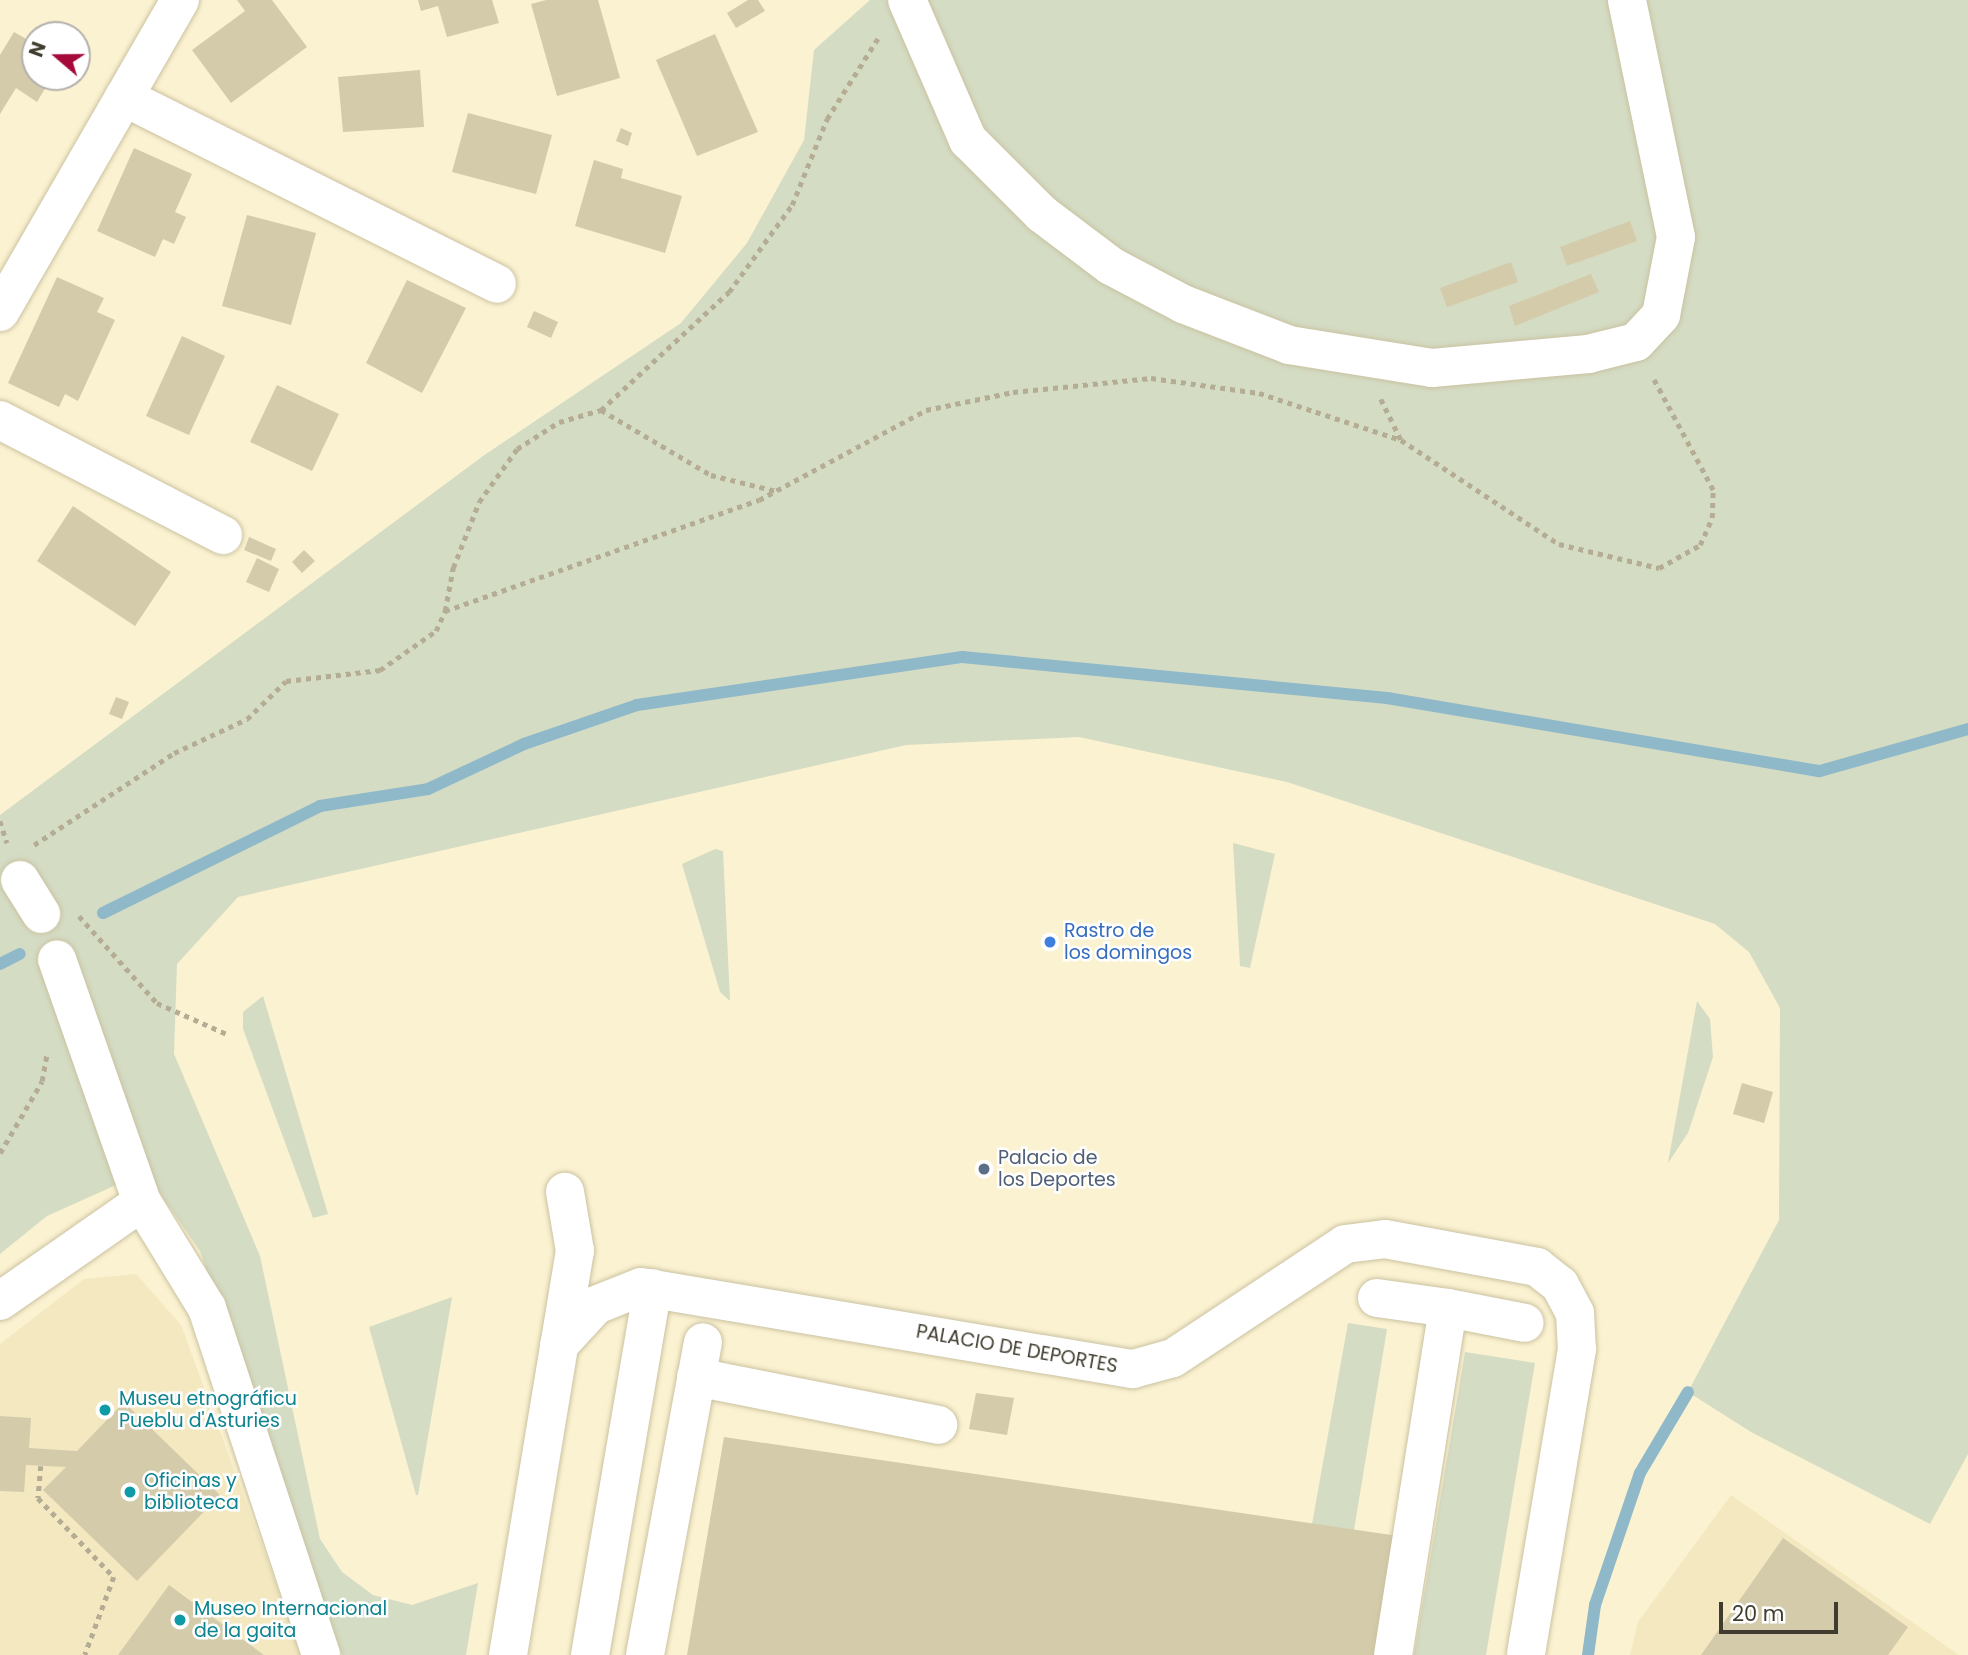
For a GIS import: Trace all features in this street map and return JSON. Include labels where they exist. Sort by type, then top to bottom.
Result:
[{"type":"street","points":[[0,312],[180,0]]},
{"type":"street","points":[[907,0],[968,141],[1042,214],[1111,266],[1183,304],[1289,345],[1432,368],[1588,354],[1636,342],[1661,314],[1676,237],[1627,0]]},
{"type":"street","points":[[124,97],[497,284]]},
{"type":"street","points":[[0,420],[223,535]]},
{"type":"street","points":[[23,865],[57,912]]},
{"type":"street","points":[[57,959],[142,1202],[207,1307],[321,1655]]},
{"type":"street","points":[[508,1655],[575,1251],[565,1192]]},
{"type":"street","points":[[0,1301],[142,1202]]},
{"type":"street","name":"PALACIO DE DEPORTES","points":[[647,1287],[1133,1369],[1173,1358],[1345,1244],[1385,1239],[1537,1267],[1560,1285],[1575,1313],[1577,1349],[1526,1655]]},
{"type":"street","points":[[559,1345],[596,1305],[647,1287],[590,1655]]},
{"type":"street","points":[[1377,1298],[1525,1323]]},
{"type":"street","points":[[1393,1655],[1448,1308]]},
{"type":"street","points":[[645,1655],[699,1359],[938,1424]]},
{"type":"path","points":[[23,865],[174,753],[247,719],[286,681],[380,670],[436,631],[445,611],[453,568],[479,502],[517,449],[559,422],[601,410],[729,292],[792,205],[827,118],[884,31]]},
{"type":"path","points":[[445,611],[542,572],[776,491],[926,410],[1013,392],[1152,378],[1259,393],[1401,440],[1559,544],[1659,568],[1700,545],[1712,518],[1713,490],[1636,342]]},
{"type":"path","points":[[601,410],[711,475],[776,491]]},
{"type":"path","points":[[57,912],[157,1003],[227,1034]]},
{"type":"path","points":[[0,1153],[42,1081],[49,1044]]},
{"type":"path","points":[[41,1466],[38,1498],[114,1577],[85,1655]]},
{"type":"shaded area","name":"Museu etnográficu Pueblu d'Asturies","points":[[136,1274],[181,1325],[302,1655],[0,1655],[0,1344],[84,1279]]},
{"type":"shaded area","points":[[1731,1495],[1959,1655],[1630,1655],[1638,1622]]},
{"type":"green space","points":[[870,0],[1968,0],[1968,1454],[1930,1524],[1751,1432],[1688,1392],[1779,1220],[1780,1008],[1749,952],[1715,924],[1287,782],[1079,737],[906,745],[238,897],[177,964],[174,1054],[260,1256],[320,1539],[342,1572],[373,1595],[412,1605],[478,1583],[466,1655],[342,1655],[200,1251],[145,1172],[47,1216],[0,1254],[0,815],[483,456],[681,323],[747,243],[804,140],[814,50]]},
{"type":"green space","points":[[1233,843],[1275,854],[1250,968],[1240,966]]},
{"type":"green space","points":[[715,849],[723,851],[730,1001],[720,992],[682,864]]},
{"type":"green space","points":[[263,996],[328,1214],[313,1218],[243,1029],[243,1012]]},
{"type":"green space","points":[[1697,1001],[1710,1019],[1713,1057],[1688,1133],[1668,1163]]},
{"type":"green space","points":[[452,1297],[418,1495],[416,1495],[369,1327]]},
{"type":"green space","points":[[1348,1323],[1387,1329],[1354,1530],[1312,1524]]},
{"type":"green space","points":[[1465,1352],[1535,1363],[1486,1655],[1414,1655]]},
{"type":"building","points":[[237,0],[272,0],[307,47],[231,103],[192,50],[245,11]]},
{"type":"building","points":[[418,0],[492,0],[499,23],[447,37],[438,6],[421,11]]},
{"type":"building","points":[[546,0],[598,0],[620,78],[557,96],[531,4]]},
{"type":"building","points":[[748,0],[758,0],[765,11],[736,28],[727,13]]},
{"type":"building","points":[[14,32],[21,36],[21,91],[44,91],[37,102],[16,88],[0,114],[0,55]]},
{"type":"building","points":[[715,34],[758,132],[697,156],[656,60]]},
{"type":"building","points":[[420,70],[424,127],[343,132],[338,77]]},
{"type":"building","points":[[468,113],[552,135],[536,194],[452,172]]},
{"type":"building","points":[[621,128],[632,133],[628,146],[616,141]]},
{"type":"building","points":[[134,148],[192,174],[175,212],[186,217],[174,244],[163,239],[155,257],[97,231]]},
{"type":"building","points":[[594,160],[623,169],[621,178],[682,196],[665,253],[575,226]]},
{"type":"building","points":[[247,215],[316,233],[291,325],[222,306]]},
{"type":"building","points":[[1630,221],[1637,241],[1567,266],[1560,247]]},
{"type":"building","points":[[1511,262],[1518,282],[1447,307],[1440,288]]},
{"type":"building","points":[[1591,274],[1599,292],[1515,326],[1509,306]]},
{"type":"building","points":[[57,277],[104,298],[97,312],[115,320],[78,401],[65,394],[59,407],[8,383]]},
{"type":"building","points":[[407,280],[466,308],[422,393],[366,363]]},
{"type":"building","points":[[534,311],[558,322],[551,338],[527,327]]},
{"type":"building","points":[[182,336],[225,356],[189,435],[146,416]]},
{"type":"building","points":[[277,385],[339,414],[312,471],[250,442]]},
{"type":"building","points":[[73,506],[171,572],[135,626],[37,561]]},
{"type":"building","points":[[249,537],[276,549],[271,561],[244,550]]},
{"type":"building","points":[[304,550],[315,561],[302,573],[292,562]]},
{"type":"building","points":[[257,558],[279,569],[269,592],[246,582]]},
{"type":"building","points":[[116,697],[129,702],[122,719],[109,714]]},
{"type":"building","points":[[1742,1083],[1773,1092],[1764,1123],[1733,1114]]},
{"type":"building","points":[[976,1393],[1014,1398],[1007,1435],[969,1429]]},
{"type":"building","name":"Oficinas y biblioteca","points":[[124,1402],[220,1495],[137,1581],[43,1490],[66,1467],[26,1465],[24,1492],[0,1491],[0,1416],[31,1418],[29,1448],[77,1451]]},
{"type":"building","points":[[724,1437],[1398,1536],[1378,1655],[687,1655]]},
{"type":"building","points":[[1783,1538],[1908,1627],[1888,1655],[1701,1655]]},
{"type":"building","name":"Museo Internacional de la gaita","points":[[169,1585],[264,1655],[118,1655]]},
{"type":"waterway","points":[[103,913],[320,806],[428,789],[524,744],[637,705],[962,657],[1387,698],[1820,771],[1968,729]]},
{"type":"waterway","points":[[0,964],[20,954]]},
{"type":"waterway","points":[[1588,1655],[1595,1605],[1640,1473],[1688,1392]]},
{"type":"place","name":"Rastro de los domingos","points":[[1050,942]]},
{"type":"place","name":"Palacio de los Deportes","points":[[984,1169]]},
{"type":"place","name":"Museu etnográficu Pueblu d'Asturies","points":[[105,1410]]},
{"type":"place","name":"Oficinas y biblioteca","points":[[130,1492]]},
{"type":"place","name":"Museo Internacional de la gaita","points":[[180,1620]]}]
